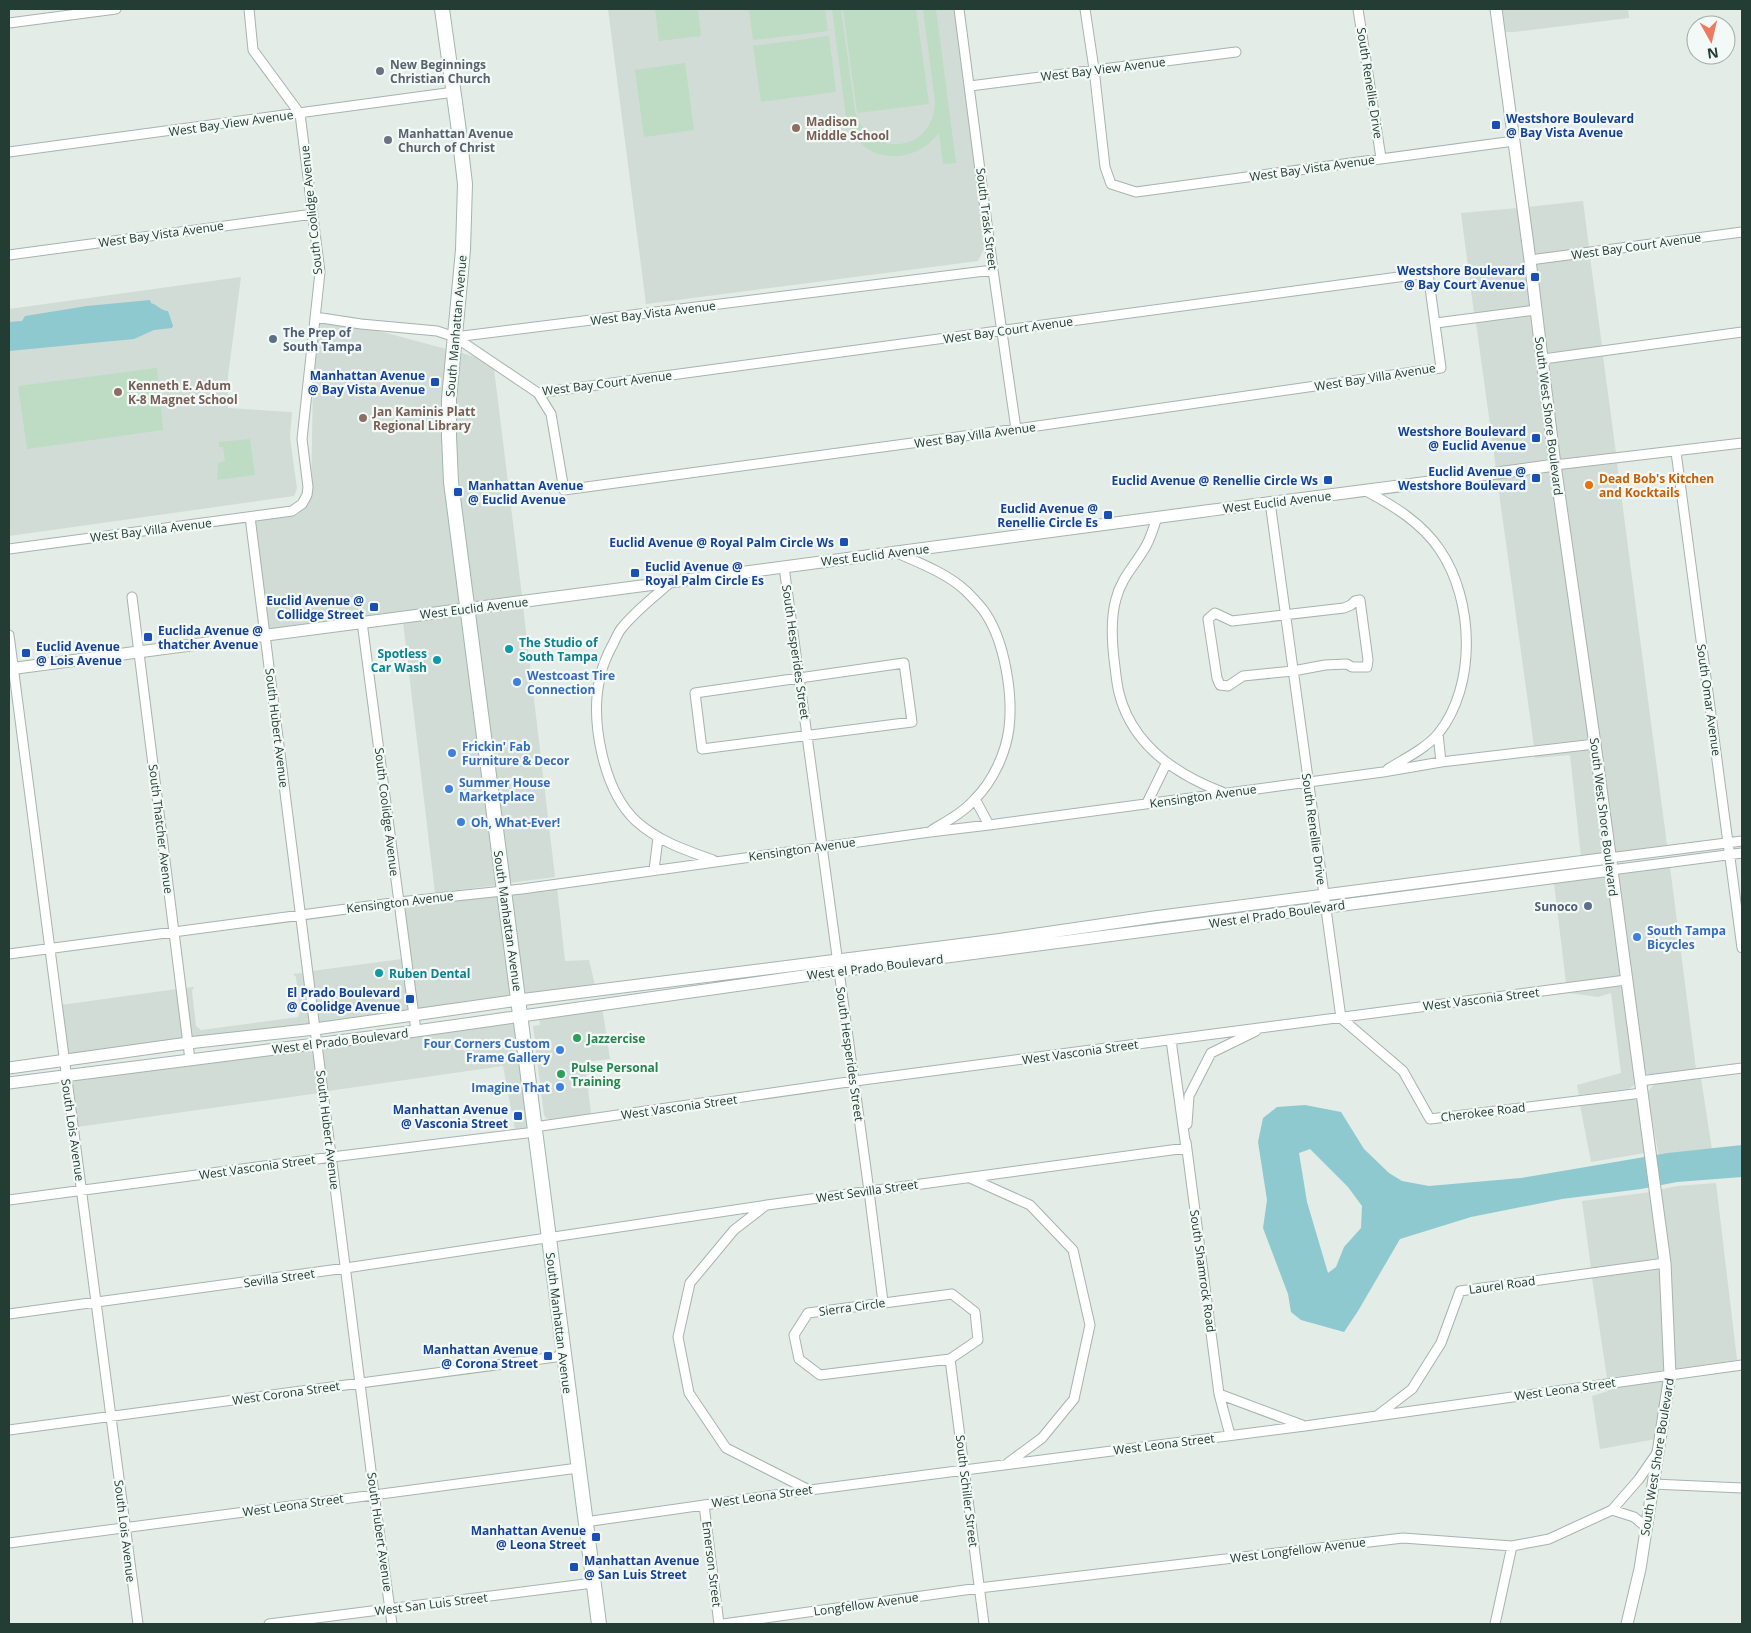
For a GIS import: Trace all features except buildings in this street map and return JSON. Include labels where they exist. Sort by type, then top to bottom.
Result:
[{"type":"main road","name":"South Manhattan Avenue","points":[[442,9],[465,184],[463,250],[449,399],[451,482],[598,1624]]},
{"type":"street","points":[[9,23],[116,9]]},
{"type":"street","name":"South Coolidge Avenue","points":[[249,9],[253,50],[300,114],[320,272],[302,439],[308,487],[307,495],[302,504],[292,511]]},
{"type":"street","name":"South Trask Street","points":[[959,9],[1016,429]]},
{"type":"street","points":[[1085,9],[1094,70]]},
{"type":"street","name":"South Renellie Drive","points":[[1358,9],[1381,158]]},
{"type":"street","name":"South West Shore Boulevard","points":[[1496,9],[1530,260],[1555,465],[1665,1262],[1670,1375],[1640,1569],[1627,1624]]},
{"type":"street","name":"West Bay View Avenue","points":[[970,86],[1236,52]]},
{"type":"street","name":"West Bay Vista Avenue","points":[[1094,70],[1104,167],[1111,184],[1136,192],[1514,141]]},
{"type":"street","name":"West Bay View Avenue","points":[[9,152],[454,92]]},
{"type":"street","name":"West Bay Vista Avenue","points":[[9,254],[313,214]]},
{"type":"street","name":"West Bay Court Avenue","points":[[1530,260],[1742,232]]},
{"type":"street","name":"West Bay Vista Avenue","points":[[315,317],[361,324],[437,331],[455,337],[993,270]]},
{"type":"street","name":"West Bay Court Avenue","points":[[455,337],[538,393],[1428,273],[1436,323]]},
{"type":"street","points":[[1436,323],[1536,310]]},
{"type":"street","name":"West Bay Villa Avenue","points":[[538,393],[551,414],[564,490],[1016,429],[1441,368],[1436,323]]},
{"type":"street","points":[[1542,359],[1742,332]]},
{"type":"street","name":"West Euclid Avenue","points":[[11,668],[897,553],[1270,502],[1742,443]]},
{"type":"street","name":"South Omar Avenue","points":[[1676,452],[1742,948]]},
{"type":"street","points":[[1366,491],[1397,508],[1415,522],[1439,548],[1451,568],[1459,592],[1465,625],[1467,656],[1463,684],[1454,707],[1438,734],[1383,772]]},
{"type":"street","name":"South Renellie Drive","points":[[1270,502],[1341,1018]]},
{"type":"street","name":"West Bay Villa Avenue","points":[[9,548],[292,511]]},
{"type":"street","name":"South Hubert Avenue","points":[[250,517],[392,1624]]},
{"type":"street","points":[[1157,517],[1146,546],[1128,570],[1116,598],[1112,652],[1119,693],[1126,714],[1138,736],[1166,764],[1195,782],[1224,793]]},
{"type":"street","points":[[897,553],[931,567],[965,590],[986,614],[997,637],[1005,663],[1010,699],[1009,728],[1004,752],[992,776],[975,800],[930,832]]},
{"type":"street","name":"South Hesperides Street","points":[[784,567],[870,1191],[883,1302]]},
{"type":"street","points":[[671,582],[620,630],[606,660],[597,694],[597,715],[602,756],[610,781],[622,804],[635,820],[658,838],[683,850],[716,861]]},
{"type":"street","name":"South Thatcher Avenue","points":[[132,597],[190,1060]]},
{"type":"street","points":[[1360,600],[1363,610],[1367,667],[1352,668],[1347,664],[1337,664],[1243,676],[1228,686],[1220,685],[1217,678],[1208,619],[1215,613],[1232,621],[1285,615],[1344,608],[1360,600]]},
{"type":"street","name":"South Coolidge Avenue","points":[[362,622],[416,1031]]},
{"type":"street","name":"South Lois Avenue","points":[[9,635],[11,668],[50,948],[63,1061],[138,1624]]},
{"type":"street","points":[[904,663],[912,722],[807,735],[702,749],[695,693],[904,663]]},
{"type":"street","points":[[1438,734],[1441,762]]},
{"type":"street","name":"Kensington Avenue","points":[[9,954],[654,870],[1383,772],[1441,762],[1595,744]]},
{"type":"street","points":[[1147,803],[1166,764]]},
{"type":"street","points":[[975,800],[989,825]]},
{"type":"street","points":[[654,870],[658,838]]},
{"type":"street","name":"West el Prado Boulevard","points":[[1446,886],[1609,858],[1742,840]]},
{"type":"street","name":"West el Prado Boulevard","points":[[997,945],[1154,917],[1611,870],[1742,853]]},
{"type":"street","name":"West el Prado Boulevard","points":[[9,1068],[188,1043],[315,1029],[702,976],[838,965],[997,945],[1157,930],[1324,901]]},
{"type":"street","points":[[1154,917],[1157,930]]},
{"type":"street","name":"West el Prado Boulevard","points":[[9,1083],[469,1024],[703,990],[838,965]]},
{"type":"street","points":[[702,976],[703,990]]},
{"type":"street","name":"West Vasconia Street","points":[[9,1200],[534,1130],[855,1081],[1626,980]]},
{"type":"street","points":[[570,993],[572,1009]]},
{"type":"street","points":[[466,1007],[469,1024]]},
{"type":"street","name":"Cherokee Road","points":[[1341,1018],[1403,1071],[1430,1119],[1641,1087]]},
{"type":"street","name":"South Shamrock Road","points":[[1186,1148],[1189,1096],[1211,1053],[1262,1027]]},
{"type":"street","name":"South Shamrock Road","points":[[1171,1040],[1220,1394],[1230,1435]]},
{"type":"street","points":[[1641,1087],[1742,1068]]},
{"type":"street","name":"West Sevilla Street","points":[[548,1238],[767,1205],[1186,1148]]},
{"type":"street","points":[[970,1178],[1030,1205],[1074,1250],[1090,1325],[1074,1399],[1042,1438],[1008,1464]]},
{"type":"street","points":[[767,1205],[734,1230],[690,1283],[678,1337],[689,1393],[726,1448],[810,1490]]},
{"type":"street","name":"Sevilla Street","points":[[9,1314],[346,1268],[548,1238]]},
{"type":"street","name":"Laurel Road","points":[[1378,1416],[1412,1389],[1441,1343],[1460,1291],[1665,1262]]},
{"type":"street","name":"Sierra Circle","points":[[952,1294],[975,1312],[978,1340],[950,1359],[820,1375],[799,1359],[794,1335],[808,1313],[952,1294]]},
{"type":"street","name":"West Corona Street","points":[[9,1430],[563,1356]]},
{"type":"street","name":"South Schiller Street","points":[[950,1359],[984,1624]]},
{"type":"street","name":"West Leona Street","points":[[586,1522],[704,1504],[1305,1426],[1742,1365]]},
{"type":"street","points":[[1220,1394],[1305,1426]]},
{"type":"street","name":"West Longfellow Avenue","points":[[979,1588],[1403,1538],[1512,1546],[1549,1539],[1612,1510],[1639,1479],[1658,1452]]},
{"type":"street","name":"West Leona Street","points":[[9,1543],[578,1468]]},
{"type":"street","points":[[1653,1484],[1742,1488]]},
{"type":"street","name":"Emerson Street","points":[[704,1504],[721,1624]]},
{"type":"street","points":[[1612,1510],[1634,1517],[1646,1527]]},
{"type":"street","points":[[1495,1624],[1512,1546]]},
{"type":"street","name":"West San Luis Street","points":[[269,1624],[593,1583]]},
{"type":"street","name":"Longfellow Avenue","points":[[721,1624],[979,1588]]},
{"type":"shaded area","name":"Madison Middle School","points":[[608,9],[954,9],[985,247],[978,261],[646,304]]},
{"type":"shaded area","points":[[1501,9],[1628,9],[1629,18],[1504,32]]},
{"type":"shaded area","points":[[1583,201],[1589,247],[1534,255],[1527,207]]},
{"type":"shaded area","points":[[1518,208],[1531,306],[1474,313],[1461,213]]},
{"type":"shaded area","points":[[1590,257],[1602,346],[1546,353],[1535,264]]},
{"type":"shaded area","name":"Kenneth E. Adum K-8 Magnet School","points":[[241,277],[228,376],[228,408],[292,412],[290,437],[297,489],[294,496],[9,536],[9,309]]},
{"type":"shaded area","points":[[1532,316],[1550,461],[1496,468],[1476,323]]},
{"type":"shaded area","points":[[319,323],[375,330],[450,350],[463,604],[269,630],[255,521],[297,515],[306,507],[311,497],[313,381]]},
{"type":"shaded area","points":[[459,352],[475,357],[494,369],[522,596],[472,603],[454,433]]},
{"type":"shaded area","points":[[1603,356],[1616,453],[1559,459],[1547,363]]},
{"type":"shaded area","points":[[1617,463],[1667,845],[1613,853],[1560,469]]},
{"type":"shaded area","points":[[1551,470],[1590,739],[1534,746],[1497,478]]},
{"type":"shaded area","points":[[523,606],[555,877],[507,883],[473,613]]},
{"type":"shaded area","points":[[464,614],[498,885],[435,893],[403,622]]},
{"type":"shaded area","points":[[1591,749],[1604,854],[1581,857],[1570,755],[1535,758],[1535,756]]},
{"type":"shaded area","points":[[1670,867],[1696,1069],[1647,1074],[1644,1071],[1616,875]]},
{"type":"shaded area","points":[[1607,876],[1621,976],[1566,983],[1554,883]]},
{"type":"shaded area","points":[[557,887],[565,961],[589,960],[595,985],[522,994],[508,893]]},
{"type":"shaded area","points":[[500,894],[514,995],[417,1009],[404,906]]},
{"type":"shaded area","points":[[402,959],[408,1010],[319,1023],[312,971]]},
{"type":"shaded area","points":[[303,973],[310,1024],[192,1037],[185,988],[194,987],[192,991],[196,1026],[201,1030],[298,1017],[300,1012],[296,977],[293,974]]},
{"type":"shaded area","points":[[1622,986],[1636,1083],[1629,1089],[1579,1095],[1577,1085],[1621,1073],[1611,993],[1598,997],[1569,993]]},
{"type":"shaded area","points":[[177,989],[183,1039],[67,1055],[61,1005]]},
{"type":"shaded area","points":[[602,1006],[610,1059],[585,1062],[591,1114],[546,1118],[544,1115],[533,1026],[540,1025],[539,1019],[583,1013],[590,1008]]},
{"type":"shaded area","points":[[517,1021],[530,1128],[515,1129],[503,1066],[328,1091],[322,1048]]},
{"type":"shaded area","points":[[313,1049],[319,1093],[77,1127],[70,1080]]},
{"type":"shaded area","points":[[1701,1078],[1712,1150],[1659,1157],[1647,1093],[1655,1083]]},
{"type":"shaded area","points":[[1636,1100],[1639,1105],[1645,1153],[1591,1162],[1580,1105]]},
{"type":"shaded area","points":[[1716,1183],[1737,1360],[1674,1369],[1659,1190],[1677,1186]]},
{"type":"shaded area","points":[[1651,1192],[1660,1258],[1591,1268],[1582,1201]]},
{"type":"shaded area","points":[[1661,1268],[1665,1370],[1607,1378],[1592,1278]]},
{"type":"shaded area","points":[[1664,1380],[1656,1439],[1600,1449],[1592,1396],[1608,1391],[1608,1388]]},
{"type":"green space","points":[[655,9],[698,9],[701,36],[659,41]]},
{"type":"green space","points":[[749,9],[825,9],[828,31],[753,40]]},
{"type":"green space","points":[[832,9],[841,9],[855,111],[862,127],[873,137],[886,143],[900,144],[913,140],[924,132],[932,119],[935,102],[923,9],[936,9],[956,163],[943,164],[939,133],[925,147],[907,155],[896,156],[874,152],[856,138],[850,129],[846,117]]},
{"type":"green space","points":[[843,9],[916,9],[929,104],[857,113]]},
{"type":"green space","points":[[829,36],[836,92],[761,102],[753,46]]},
{"type":"green space","points":[[685,63],[694,130],[644,137],[635,70]]},
{"type":"green space","points":[[157,368],[163,430],[27,449],[18,386]]},
{"type":"green space","points":[[250,439],[255,475],[217,480],[218,463],[225,461],[223,447],[219,447],[219,442]]},
{"type":"water","points":[[150,300],[151,303],[168,311],[172,328],[154,330],[134,339],[9,351],[9,322],[22,321],[25,316],[87,306]]},
{"type":"water","points":[[1305,1105],[1341,1112],[1364,1149],[1389,1173],[1402,1181],[1429,1186],[1521,1178],[1668,1153],[1742,1145],[1742,1177],[1677,1182],[1641,1189],[1562,1199],[1471,1217],[1400,1239],[1344,1332],[1301,1320],[1291,1312],[1288,1294],[1263,1228],[1267,1200],[1258,1142],[1263,1118],[1277,1107]],"holes":[[[1310,1149],[1348,1187],[1362,1206],[1361,1228],[1344,1247],[1336,1267],[1328,1273],[1307,1202],[1299,1153]]]},
{"type":"place","name":"New Beginnings Christian Church","points":[[380,71]]},
{"type":"place","name":"Westshore Boulevard @ Bay Vista Avenue","points":[[1496,125]]},
{"type":"place","name":"Madison Middle School","points":[[796,128]]},
{"type":"place","name":"Manhattan Avenue Church of Christ","points":[[388,140]]},
{"type":"place","name":"Westshore Boulevard @ Bay Court Avenue","points":[[1535,277]]},
{"type":"place","name":"The Prep of South Tampa","points":[[273,339]]},
{"type":"place","name":"Manhattan Avenue @ Bay Vista Avenue","points":[[435,382]]},
{"type":"place","name":"Kenneth E. Adum K-8 Magnet School","points":[[118,392]]},
{"type":"place","name":"Jan Kaminis Platt Regional Library","points":[[363,418]]},
{"type":"place","name":"Westshore Boulevard @ Euclid Avenue","points":[[1536,438]]},
{"type":"place","name":"Euclid Avenue @ Westshore Boulevard","points":[[1536,478]]},
{"type":"place","name":"Euclid Avenue @ Renellie Circle Ws","points":[[1328,480]]},
{"type":"place","name":"Dead Bob's Kitchen and Kocktails","points":[[1589,485]]},
{"type":"place","name":"Manhattan Avenue @ Euclid Avenue","points":[[458,492]]},
{"type":"place","name":"Euclid Avenue @ Renellie Circle Es","points":[[1108,515]]},
{"type":"place","name":"Euclid Avenue @ Royal Palm Circle Ws","points":[[844,542]]},
{"type":"place","name":"Euclid Avenue @ Royal Palm Circle Es","points":[[635,573]]},
{"type":"place","name":"Euclid Avenue @ Collidge Street","points":[[374,607]]},
{"type":"place","name":"Euclida Avenue @ thatcher Avenue","points":[[148,637]]},
{"type":"place","name":"The Studio of South Tampa","points":[[509,649]]},
{"type":"place","name":"Euclid Avenue @ Lois Avenue","points":[[26,653]]},
{"type":"place","name":"Spotless Car Wash","points":[[437,660]]},
{"type":"place","name":"Westcoast Tire Connection","points":[[517,682]]},
{"type":"place","name":"Frickin' Fab Furniture & Decor","points":[[452,753]]},
{"type":"place","name":"Summer House Marketplace","points":[[449,789]]},
{"type":"place","name":"Oh, What-Ever!","points":[[461,822]]},
{"type":"place","name":"Sunoco","points":[[1588,906]]},
{"type":"place","name":"South Tampa Bicycles","points":[[1637,937]]},
{"type":"place","name":"Ruben Dental","points":[[379,973]]},
{"type":"place","name":"El Prado Boulevard @ Coolidge Avenue","points":[[410,999]]},
{"type":"place","name":"Jazzercise","points":[[577,1038]]},
{"type":"place","name":"Four Corners Custom Frame Gallery","points":[[560,1050]]},
{"type":"place","name":"Pulse Personal Training","points":[[561,1074]]},
{"type":"place","name":"Imagine That","points":[[560,1087]]},
{"type":"place","name":"Manhattan Avenue @ Vasconia Street","points":[[518,1116]]},
{"type":"place","name":"Manhattan Avenue @ Corona Street","points":[[548,1356]]},
{"type":"place","name":"Manhattan Avenue @ Leona Street","points":[[596,1537]]},
{"type":"place","name":"Manhattan Avenue @ San Luis Street","points":[[574,1567]]}]
